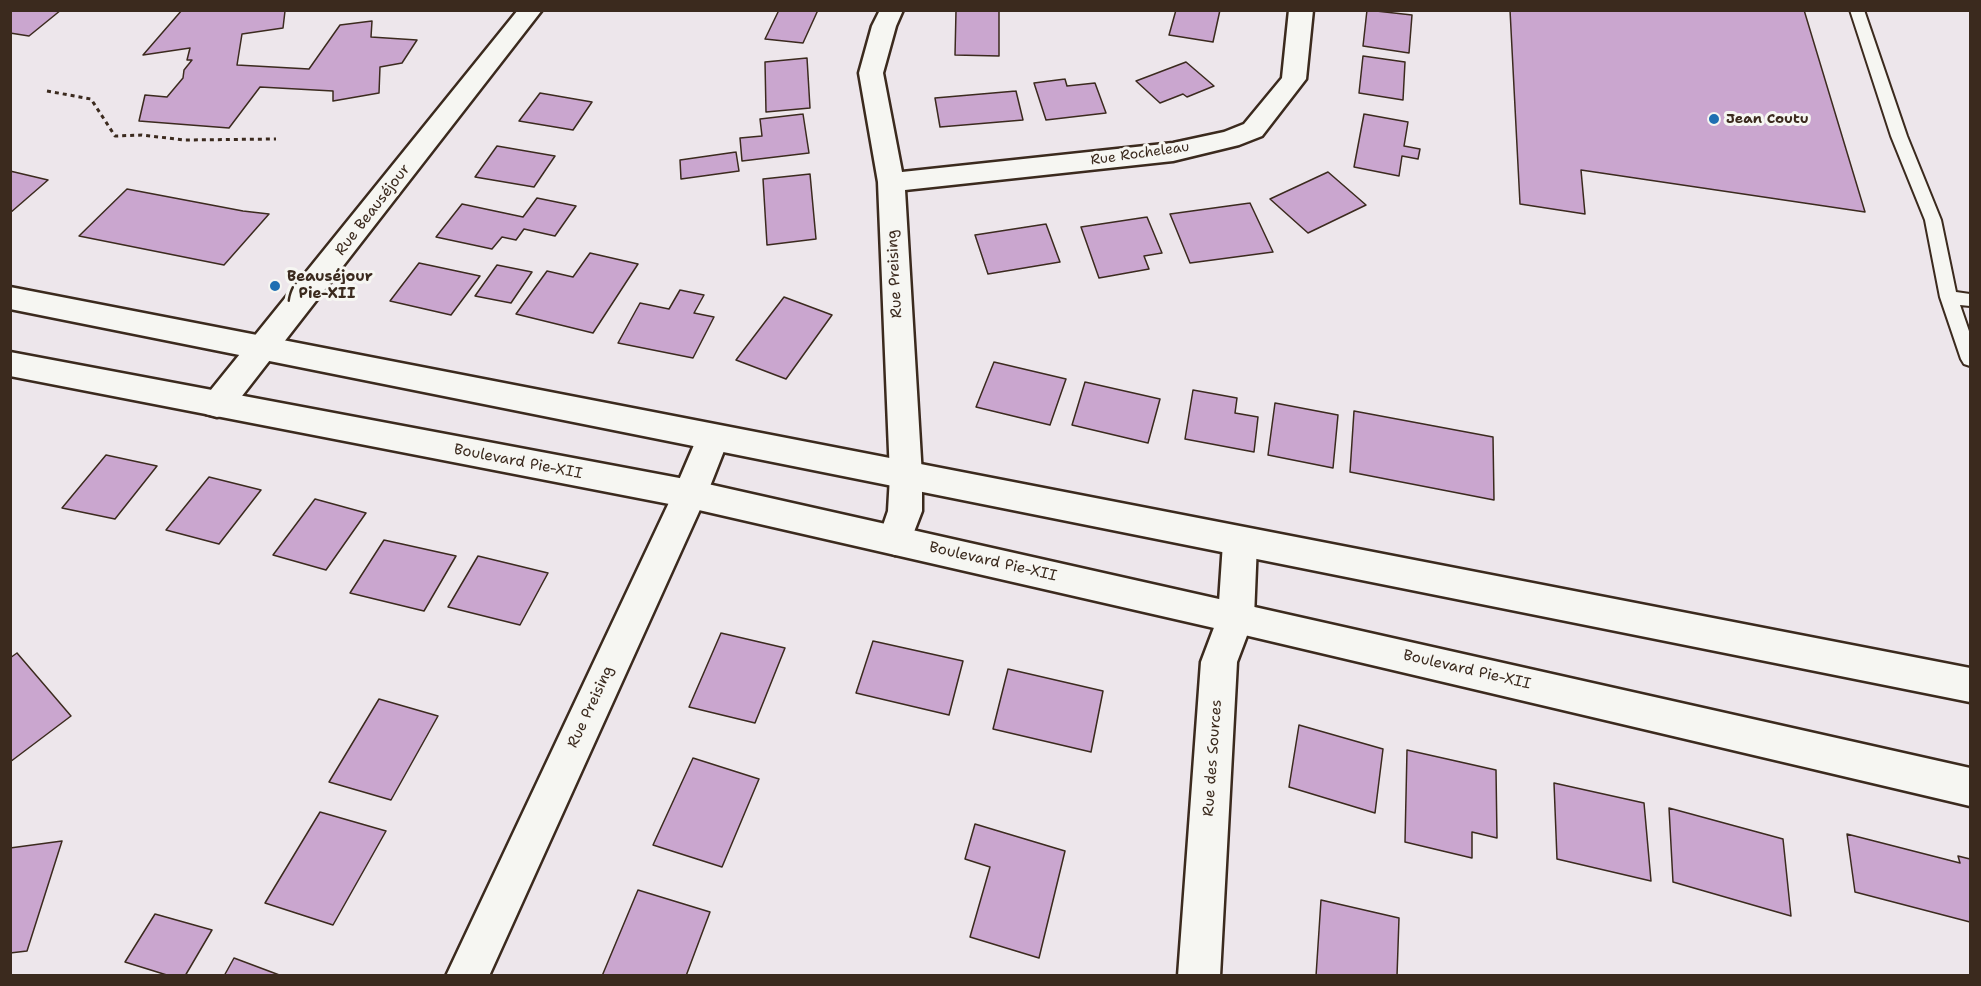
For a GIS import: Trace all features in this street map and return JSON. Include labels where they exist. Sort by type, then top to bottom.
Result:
[{"type":"street","name":"Rue Preising","points":[[892,10],[884,26],[872,73],[891,182],[906,476],[905,511],[895,540]]},
{"type":"street","name":"Rue Rocheleau","points":[[891,182],[1173,152],[1230,139],[1253,130],[1294,79],[1301,10]]},
{"type":"street","name":"Rue Beauséjour","points":[[217,405],[527,12]]},
{"type":"street","points":[[10,297],[1240,543],[1971,685]]},
{"type":"street","name":"Boulevard Pie-XII","points":[[10,364],[690,494],[1236,617],[1971,787]]},
{"type":"street","name":"Rue Preising","points":[[467,975],[690,494],[713,438]]},
{"type":"street","name":"Rue des Sources","points":[[1199,975],[1219,662],[1236,617],[1240,543]]},
{"type":"lane","points":[[1857,10],[1899,136],[1933,220],[1948,297],[1971,359]]},
{"type":"lane","points":[[1948,297],[1971,300]]},
{"type":"path","points":[[47,91],[91,99],[115,136],[142,135],[184,140],[276,139]]},
{"type":"building","points":[[10,10],[61,10],[29,36],[10,33]]},
{"type":"building","points":[[182,10],[285,11],[283,28],[242,34],[237,65],[309,69],[340,25],[372,21],[371,37],[417,40],[402,63],[380,67],[379,93],[333,101],[333,91],[260,87],[229,128],[139,121],[145,95],[167,97],[183,78],[184,70],[192,60],[187,60],[190,48],[143,55]]},
{"type":"building","points":[[779,10],[818,10],[803,43],[765,39]]},
{"type":"building","points":[[1176,10],[1220,10],[1213,42],[1169,35]]},
{"type":"building","points":[[1367,10],[1412,15],[1409,53],[1363,46]]},
{"type":"building","points":[[1510,10],[1804,10],[1865,212],[1581,170],[1585,214],[1520,204]]},
{"type":"building","points":[[956,11],[999,11],[999,56],[955,55]]},
{"type":"building","points":[[1363,56],[1405,62],[1403,100],[1359,93]]},
{"type":"building","points":[[807,58],[810,108],[766,112],[765,62]]},
{"type":"building","points":[[1186,62],[1214,86],[1187,97],[1183,94],[1160,103],[1136,81]]},
{"type":"building","points":[[1065,79],[1067,86],[1095,83],[1106,113],[1046,120],[1034,83]]},
{"type":"building","points":[[1016,91],[1023,120],[940,127],[935,98]]},
{"type":"building","points":[[540,93],[592,102],[573,130],[519,121]]},
{"type":"building","points":[[803,114],[809,153],[742,161],[740,138],[762,136],[760,119]]},
{"type":"building","points":[[1364,114],[1408,122],[1404,146],[1420,149],[1418,159],[1402,156],[1399,176],[1354,167]]},
{"type":"building","points":[[497,146],[555,156],[534,187],[475,177]]},
{"type":"building","points":[[736,152],[739,171],[681,179],[680,160]]},
{"type":"building","points":[[10,171],[48,180],[10,213]]},
{"type":"building","points":[[1328,172],[1366,205],[1308,233],[1270,199]]},
{"type":"building","points":[[810,174],[816,239],[767,245],[763,179]]},
{"type":"building","points":[[127,189],[269,214],[224,265],[79,236]]},
{"type":"building","points":[[537,198],[576,206],[555,236],[524,229],[516,240],[502,237],[492,249],[436,237],[462,204],[523,217]]},
{"type":"building","points":[[1250,203],[1273,252],[1190,263],[1170,214]]},
{"type":"building","points":[[1147,217],[1162,253],[1144,256],[1149,269],[1099,278],[1081,227]]},
{"type":"building","points":[[1046,224],[1060,262],[988,274],[975,235]]},
{"type":"building","points":[[590,253],[638,264],[593,333],[516,314],[547,271],[573,277]]},
{"type":"building","points":[[419,263],[480,276],[451,315],[390,301]]},
{"type":"building","points":[[497,265],[532,272],[511,303],[475,296]]},
{"type":"building","points":[[680,290],[704,295],[694,313],[714,317],[693,358],[618,343],[640,303],[669,309]]},
{"type":"building","points":[[784,297],[832,315],[786,379],[736,360]]},
{"type":"building","points":[[994,362],[1066,379],[1050,425],[976,407]]},
{"type":"building","points":[[1085,382],[1160,399],[1148,443],[1072,425]]},
{"type":"building","points":[[1193,390],[1237,398],[1235,413],[1258,417],[1254,452],[1185,439]]},
{"type":"building","points":[[1275,403],[1338,415],[1333,468],[1268,455]]},
{"type":"building","points":[[1354,411],[1493,437],[1494,500],[1350,472]]},
{"type":"building","points":[[106,455],[157,466],[115,519],[62,508]]},
{"type":"building","points":[[209,477],[261,490],[219,544],[166,530]]},
{"type":"building","points":[[315,499],[366,513],[326,570],[273,555]]},
{"type":"building","points":[[384,540],[456,556],[424,611],[350,593]]},
{"type":"building","points":[[478,556],[548,573],[520,625],[448,607]]},
{"type":"building","points":[[721,633],[785,648],[755,723],[689,707]]},
{"type":"building","points":[[873,641],[963,661],[949,715],[856,693]]},
{"type":"building","points":[[17,653],[71,716],[10,762],[10,658]]},
{"type":"building","points":[[1008,669],[1103,691],[1091,752],[993,729]]},
{"type":"building","points":[[379,699],[438,716],[391,800],[329,782]]},
{"type":"building","points":[[1299,725],[1383,749],[1375,813],[1289,787]]},
{"type":"building","points":[[1407,750],[1496,770],[1497,838],[1472,832],[1472,858],[1405,842]]},
{"type":"building","points":[[693,758],[759,779],[722,867],[653,845]]},
{"type":"building","points":[[1554,783],[1644,803],[1651,881],[1557,859]]},
{"type":"building","points":[[1669,808],[1783,839],[1791,916],[1673,882]]},
{"type":"building","points":[[320,812],[386,831],[333,925],[265,903]]},
{"type":"building","points":[[975,824],[1065,851],[1039,958],[970,937],[990,867],[965,859]]},
{"type":"building","points":[[1847,834],[1960,863],[1958,856],[1970,859],[1970,922],[1855,892]]},
{"type":"building","points":[[62,841],[27,951],[10,953],[10,848]]},
{"type":"building","points":[[638,890],[710,912],[686,976],[602,976]]},
{"type":"building","points":[[1321,900],[1399,918],[1397,976],[1316,976]]},
{"type":"building","points":[[155,914],[212,930],[185,976],[170,976],[125,962]]},
{"type":"building","points":[[234,958],[282,976],[224,976]]},
{"type":"place","name":"Jean Coutu","points":[[1714,119]]},
{"type":"place","name":"Beauséjour / Pie-XII","points":[[275,286]]}]
